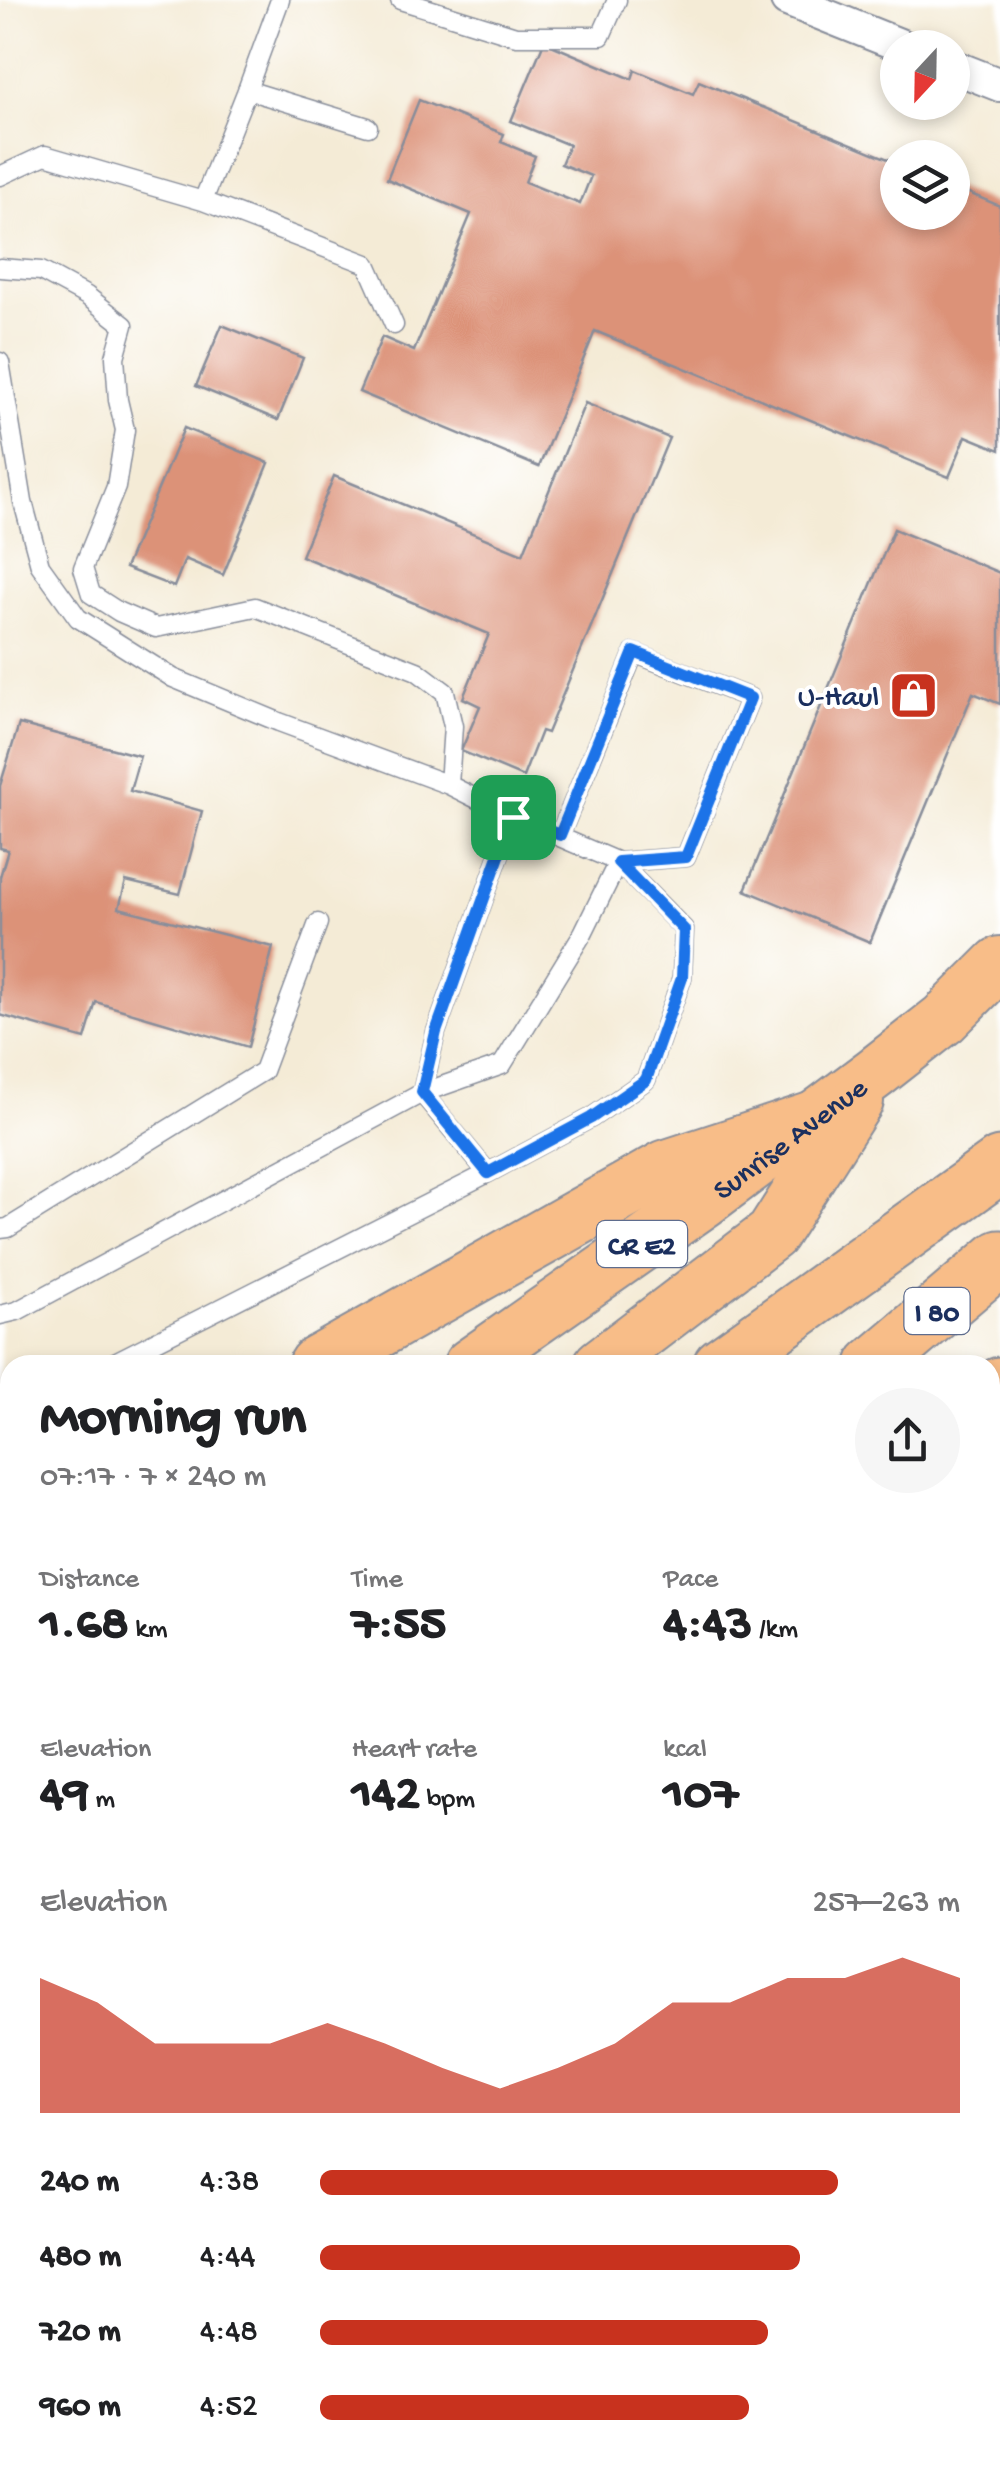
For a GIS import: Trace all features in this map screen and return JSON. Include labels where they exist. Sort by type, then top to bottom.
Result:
[{"type":"highway","points":[[334,1355],[666,1168],[813,1120]]},
{"type":"highway","points":[[735,1355],[1000,1164]]},
{"type":"highway","name":"I 80","points":[[886,1355],[1000,1258]]},
{"type":"main road","name":"Sunrise Avenue","points":[[484,1355],[813,1120],[944,1019],[1000,963]]},
{"type":"main road","points":[[613,1355],[772,1234],[875,1072]]},
{"type":"street","points":[[787,0],[880,38]]},
{"type":"street","points":[[970,73],[1000,84]]},
{"type":"lane","points":[[203,202],[280,0]]},
{"type":"lane","points":[[400,0],[516,36],[601,36],[617,0]]},
{"type":"lane","points":[[247,90],[368,127]]},
{"type":"lane","points":[[0,176],[46,155],[203,202],[366,264],[394,324]]},
{"type":"lane","points":[[0,268],[41,271],[87,296],[124,325],[115,357],[125,430],[116,487],[83,568],[91,594],[156,628],[255,607],[417,671],[445,692],[453,726],[449,785]]},
{"type":"lane","points":[[0,362],[19,484],[40,565],[78,618],[173,678],[449,785],[618,862],[684,930],[682,978],[646,1080],[591,1118],[488,1173],[129,1355]]},
{"type":"lane","points":[[560,835],[634,652],[750,698],[686,857],[618,862]]},
{"type":"lane","points":[[422,1092],[436,1032],[513,817]]},
{"type":"lane","points":[[0,1315],[17,1311],[422,1092],[502,1065],[583,932],[618,862]]},
{"type":"lane","points":[[0,1229],[8,1228],[263,1071],[318,923]]},
{"type":"lane","points":[[422,1092],[488,1173]]},
{"type":"building","points":[[544,42],[632,79],[635,70],[693,94],[699,81],[880,156],[880,230],[970,230],[970,194],[1000,206],[1000,450],[966,436],[949,477],[595,331],[539,467],[359,392],[382,337],[414,351],[471,214],[387,179],[419,100],[504,134],[501,142],[535,156],[525,182],[580,204],[591,176],[561,164],[569,145],[511,121]]},
{"type":"building","points":[[222,325],[303,358],[278,420],[196,386]]},
{"type":"building","points":[[585,403],[669,438],[547,733],[541,731],[523,777],[461,751],[480,706],[463,698],[489,634],[301,556],[334,476],[523,554]]},
{"type":"building","points":[[184,428],[269,463],[223,575],[185,559],[174,587],[125,568]]},
{"type":"building","points":[[894,529],[1000,573],[1000,704],[973,693],[870,942],[745,890]]},
{"type":"building","points":[[19,724],[140,756],[130,791],[202,811],[180,894],[126,881],[119,908],[273,947],[248,1047],[96,1002],[85,1039],[0,1015],[0,877],[8,850],[0,848],[0,786]]},
{"type":"place","name":"U-Haul","points":[[914,695]]},
{"type":"route","points":[[634,652],[750,698],[686,857],[618,862],[684,930],[682,978],[646,1080],[591,1118],[488,1173],[422,1092],[436,1032],[513,817],[560,835],[634,652]]}]
